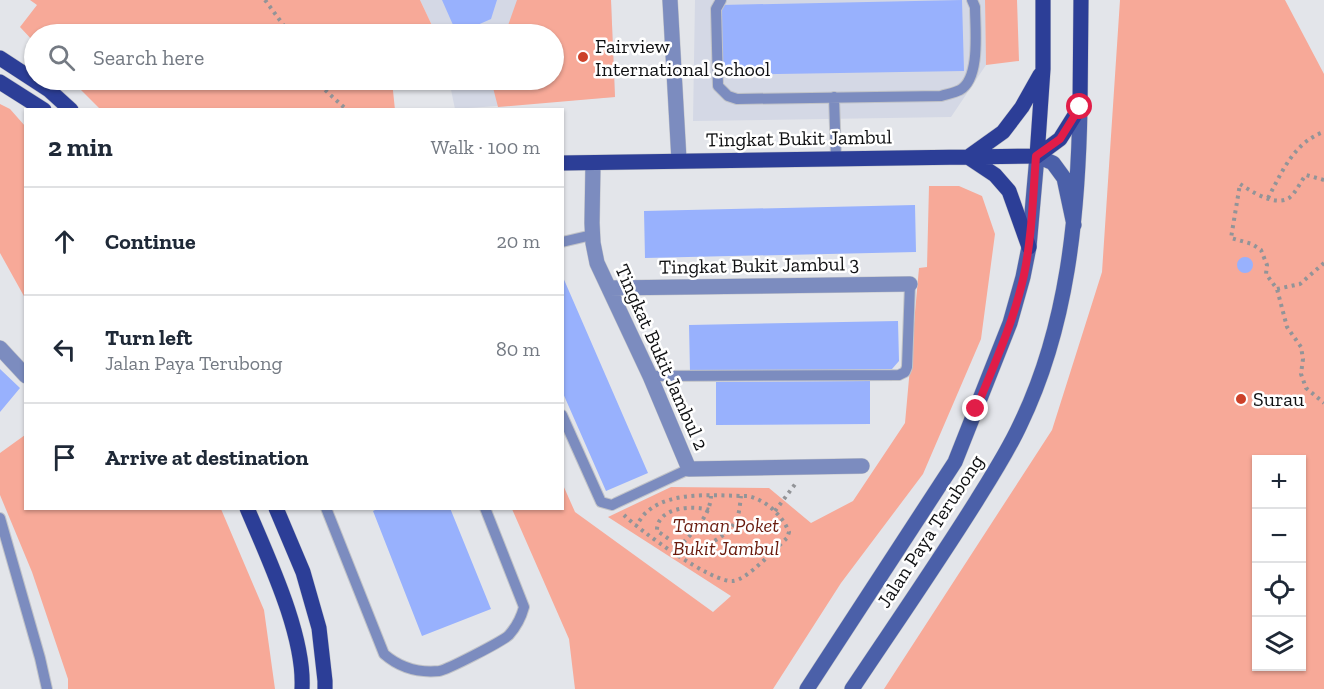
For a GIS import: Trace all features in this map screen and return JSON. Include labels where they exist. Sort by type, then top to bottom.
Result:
[{"type":"main road","name":"Jalan Paya Terubong","points":[[807,689],[955,462],[1010,323],[1029,247],[1043,69],[1043,0]]},
{"type":"main road","name":"Jalan Paya Terubong","points":[[852,689],[961,526],[1020,426],[1038,382],[1062,301],[1074,225],[1080,107],[1081,0]]},
{"type":"main road","points":[[0,58],[24,74]]},
{"type":"main road","points":[[1029,247],[1009,191],[995,175],[968,157],[1003,132],[1022,106],[1043,69]]},
{"type":"main road","points":[[0,82],[41,108]]},
{"type":"main road","points":[[49,90],[69,108]]},
{"type":"main road","points":[[1036,156],[1060,139],[1080,107]]},
{"type":"main road","name":"Tingkat Bukit Jambul","points":[[564,163],[1036,156]]},
{"type":"main road","points":[[1036,156],[1053,163],[1064,178],[1074,225]]},
{"type":"main road","points":[[248,510],[276,576],[296,642],[302,689]]},
{"type":"main road","points":[[277,510],[303,572],[319,628],[325,689]]},
{"type":"street","points":[[670,0],[679,160]]},
{"type":"street","name":"Tingkat Bukit Jambul 2","points":[[593,163],[592,235],[597,263],[650,376],[689,469],[862,466]]},
{"type":"street","name":"Tingkat Bukit Jambul 3","points":[[609,288],[910,284]]},
{"type":"street","points":[[0,348],[24,374]]},
{"type":"lane","points":[[721,0],[716,9],[718,86],[728,96],[737,99],[941,96],[960,90],[967,83],[974,69],[975,7],[972,0]]},
{"type":"lane","points":[[834,98],[836,158]]},
{"type":"lane","points":[[564,242],[592,235]]},
{"type":"lane","points":[[650,376],[899,375],[905,372],[907,367],[910,284]]},
{"type":"lane","points":[[564,419],[601,502],[606,505],[612,505],[689,469]]},
{"type":"lane","points":[[327,510],[384,654],[394,663],[408,669],[441,671],[507,637],[520,621],[524,607],[486,510]]},
{"type":"lane","points":[[0,518],[47,689]]},
{"type":"path","points":[[264,0],[282,24]]},
{"type":"path","points":[[325,90],[345,108]]},
{"type":"path","points":[[1268,198],[1293,154],[1314,136],[1324,132]]},
{"type":"path","points":[[1324,180],[1306,176],[1289,198],[1281,201],[1261,197],[1240,184],[1231,238],[1241,240],[1261,250],[1266,265],[1266,274],[1276,289],[1287,327],[1301,347],[1303,359],[1301,374],[1306,388],[1324,403]]},
{"type":"path","points":[[1276,289],[1300,284],[1324,263]]},
{"type":"path","points":[[673,553],[709,510],[711,496]]},
{"type":"path","points":[[709,510],[685,507],[666,514],[660,518],[656,526],[657,531],[680,546],[703,546],[720,538],[735,522],[741,496]]},
{"type":"path","points":[[741,496],[755,497],[775,511],[789,532],[787,538],[740,579],[733,581],[723,579],[673,553],[636,525],[648,511],[665,501],[678,497],[741,496]]},
{"type":"path","points":[[775,511],[783,501]]},
{"type":"shaded area","name":"Fairview International School","points":[[420,0],[611,0],[615,97],[455,108],[451,90],[564,90],[564,24],[431,24]]},
{"type":"shaded area","points":[[695,0],[985,0],[986,65],[951,117],[693,121]]},
{"type":"green space","points":[[30,0],[420,0],[431,24],[24,24],[24,31],[20,27],[37,5]]},
{"type":"green space","points":[[517,0],[611,0],[615,97],[498,107],[494,90],[564,90],[564,24],[509,24]]},
{"type":"green space","points":[[985,0],[1017,0],[1019,61],[986,65]]},
{"type":"green space","points":[[1120,0],[1285,0],[1324,74],[1324,689],[884,689],[1052,430],[1102,272]]},
{"type":"green space","points":[[81,90],[393,90],[395,108],[99,108]]},
{"type":"green space","points":[[0,104],[10,109],[24,125],[24,296],[0,253]]},
{"type":"green space","name":"Taman Poket Bukit Jambul","points":[[929,186],[959,186],[982,196],[995,234],[981,339],[923,474],[841,583],[773,689],[575,689],[569,639],[512,510],[564,510],[564,487],[575,512],[713,612],[731,596],[608,517],[671,487],[769,488],[811,523],[853,501],[905,423],[919,268],[927,267]]},
{"type":"green space","points":[[24,436],[24,510],[221,510],[264,610],[275,689],[68,689],[68,679],[32,572],[0,495],[0,453]]},
{"type":"building","points":[[442,0],[497,0],[491,19],[480,24],[453,24]]},
{"type":"building","points":[[962,0],[964,71],[722,75],[721,5]]},
{"type":"building","points":[[915,205],[916,252],[645,258],[644,211]]},
{"type":"building","points":[[1242,257],[1248,257],[1253,265],[1251,271],[1242,273],[1237,268],[1237,262]]},
{"type":"building","points":[[564,280],[648,473],[606,491],[564,396]]},
{"type":"building","points":[[898,321],[899,361],[892,369],[690,372],[689,325]]},
{"type":"building","points":[[0,369],[20,388],[0,412]]},
{"type":"building","points":[[870,381],[870,424],[716,425],[716,382]]},
{"type":"building","points":[[451,510],[491,609],[422,636],[373,511]]},
{"type":"place","name":"Fairview International School","points":[[583,57]]},
{"type":"place","name":"Surau","points":[[1241,399]]},
{"type":"route","points":[[976,409],[1010,323],[1023,277],[1029,247],[1036,156],[1060,139],[1080,107]]}]
